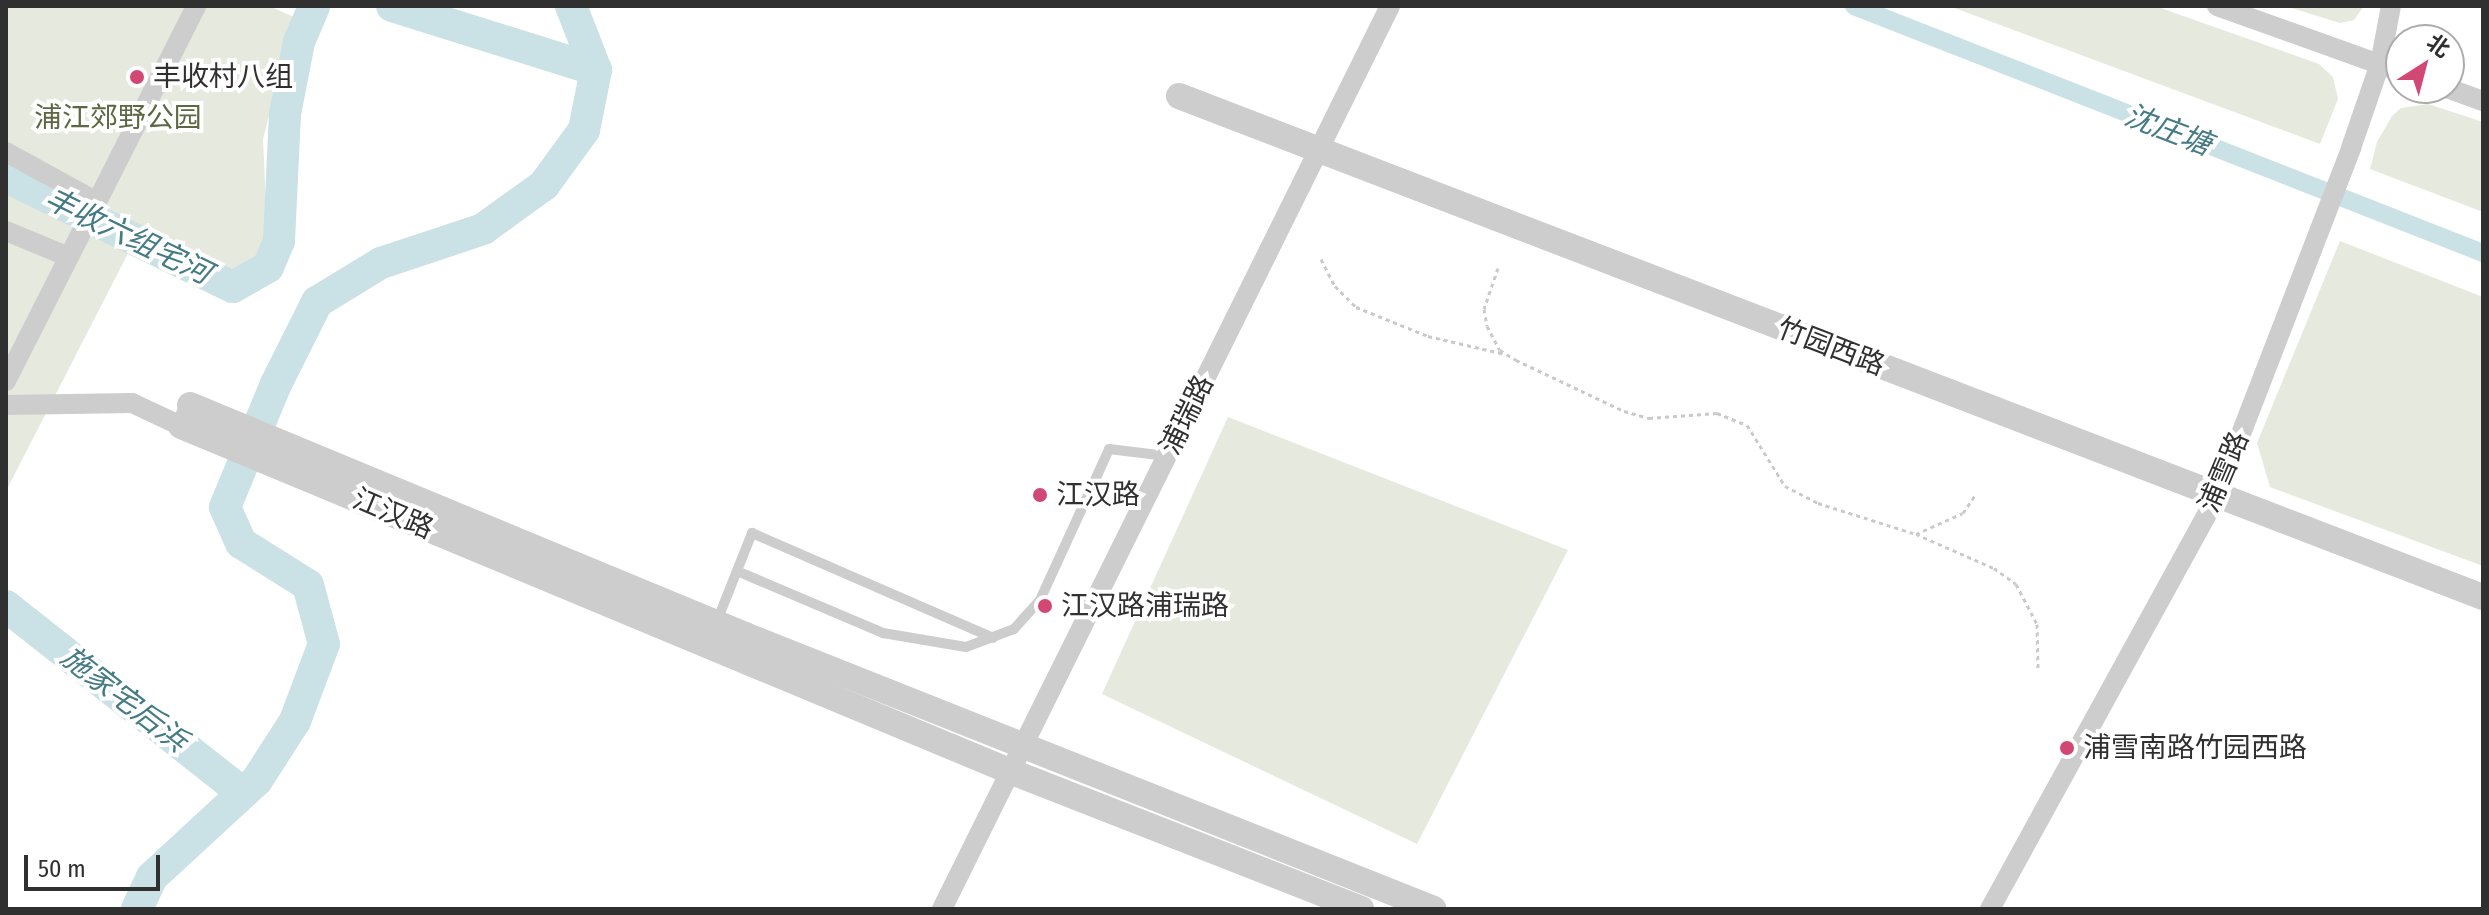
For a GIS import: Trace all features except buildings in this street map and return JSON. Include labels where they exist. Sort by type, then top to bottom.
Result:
[{"type":"street","points":[[6,381],[196,6]]},
{"type":"street","name":"浦瑞路","points":[[942,909],[1390,6]]},
{"type":"street","points":[[2217,6],[2385,66]]},
{"type":"street","name":"浦雪路","points":[[1990,909],[2217,496],[2351,148],[2380,64],[2391,6]]},
{"type":"street","name":"竹园西路","points":[[1179,96],[2483,597]]},
{"type":"street","points":[[6,152],[95,205]]},
{"type":"street","points":[[6,231],[72,250]]},
{"type":"street","points":[[6,405],[132,403],[186,415]]},
{"type":"street","name":"江汉路","points":[[186,415],[1012,772],[1361,909]]},
{"type":"street","points":[[277,453],[716,623],[1434,909]]},
{"type":"lane","points":[[737,571],[883,633],[952,647],[993,638],[1014,629],[1040,600],[1109,449],[1167,456]]},
{"type":"lane","points":[[716,623],[752,533],[993,638]]},
{"type":"path","points":[[1321,259],[1335,286],[1356,307],[1428,336],[1508,355],[1624,411],[1649,418],[1717,413],[1747,425],[1785,486],[1818,503],[1916,534],[1994,568],[2016,584],[2037,624],[2038,668]]},
{"type":"path","points":[[1498,268],[1484,309],[1487,326],[1508,355]]},
{"type":"path","points":[[1916,534],[1963,513],[1975,495]]},
{"type":"green space","name":"浦江郊野公园","points":[[6,6],[269,6],[294,17],[263,139],[268,249],[240,271],[209,265],[141,228],[6,491]]},
{"type":"green space","points":[[1949,6],[2155,6],[2319,64],[2333,77],[2338,99],[2320,144]]},
{"type":"green space","points":[[2285,6],[2364,6],[2354,20],[2340,23]]},
{"type":"green space","points":[[2428,104],[2483,122],[2483,212],[2370,169],[2377,142],[2392,116],[2401,108]]},
{"type":"green space","points":[[2340,241],[2483,297],[2483,566],[2270,487],[2257,443]]},
{"type":"green space","points":[[1228,417],[1568,550],[1417,844],[1102,694]]},
{"type":"waterway","name":"丰收六组宅河","points":[[6,177],[233,287],[268,267],[279,241],[285,114],[299,42],[314,6]]},
{"type":"waterway","points":[[392,6],[596,70]]},
{"type":"waterway","points":[[137,909],[152,877],[257,780],[295,721],[324,644],[308,585],[241,543],[225,507],[276,384],[317,302],[381,263],[483,229],[544,185],[584,130],[596,70],[571,6]]},
{"type":"waterway","name":"沈庄塘","points":[[1854,6],[2483,253]]},
{"type":"waterway","name":"施家宅后浜","points":[[6,606],[243,793]]},
{"type":"place","name":"丰收村八组","points":[[137,77]]},
{"type":"place","name":"江汉路","points":[[1040,495]]},
{"type":"place","name":"江汉路浦瑞路","points":[[1045,606]]},
{"type":"place","name":"浦雪南路竹园西路","points":[[2067,748]]}]
